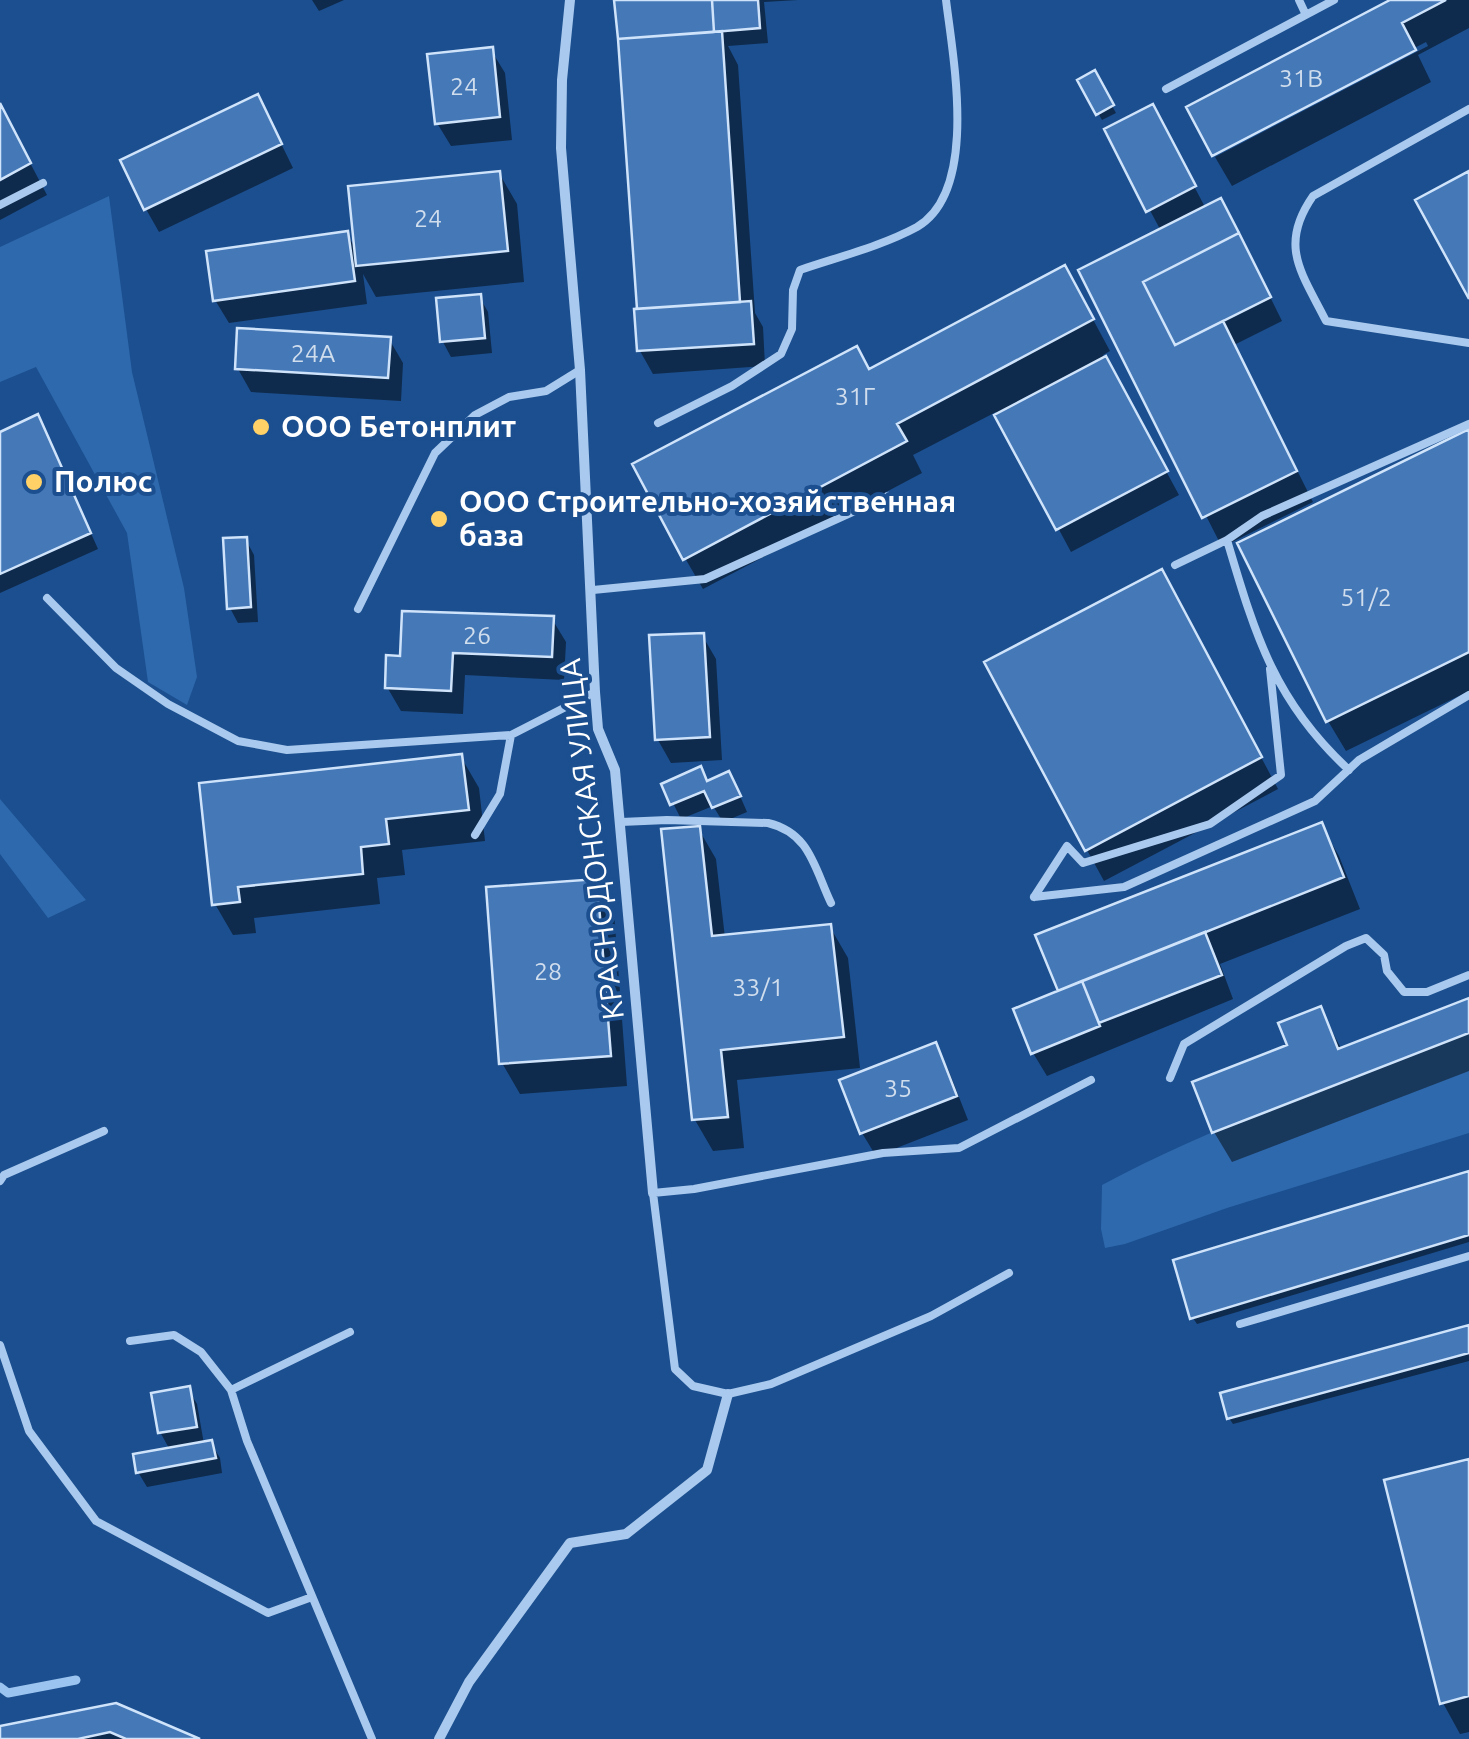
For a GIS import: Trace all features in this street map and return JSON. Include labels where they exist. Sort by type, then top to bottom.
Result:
[{"type":"street","name":"КРАСНОДОНСКАЯ УЛИЦА","points":[[570,0],[560,148],[580,370],[595,692],[598,729],[615,770],[653,1193]]},
{"type":"street","points":[[439,1739],[469,1682],[570,1544],[626,1534],[707,1470],[728,1394]]},
{"type":"lane","points":[[658,423],[732,386],[781,354],[792,329],[793,290],[800,270],[920,226],[944,196],[956,159],[957,91],[946,0]]},
{"type":"lane","points":[[1299,0],[1306,15]]},
{"type":"lane","points":[[1166,89],[1334,0]]},
{"type":"lane","points":[[1469,109],[1313,196],[1298,218],[1295,260],[1326,321],[1469,344]]},
{"type":"lane","points":[[0,205],[43,182]]},
{"type":"lane","points":[[358,609],[435,452],[475,415],[509,397],[546,391],[580,370]]},
{"type":"lane","points":[[1175,565],[1226,540],[1262,516],[1469,424]]},
{"type":"lane","points":[[593,590],[704,579],[888,496]]},
{"type":"lane","points":[[1226,540],[1270,669],[1280,775],[1210,824],[1166,840],[1084,863],[1067,846],[1034,896],[1124,887],[1315,801],[1359,760],[1469,695]]},
{"type":"lane","points":[[46,598],[116,668],[168,704],[238,741],[287,750],[511,735],[595,692]]},
{"type":"lane","points":[[1270,669],[1316,740],[1349,770]]},
{"type":"lane","points":[[476,835],[500,794],[511,735]]},
{"type":"lane","points":[[621,822],[667,820],[784,828],[801,839],[831,903]]},
{"type":"lane","points":[[1170,1078],[1184,1044],[1346,946],[1366,938],[1384,954],[1387,971],[1404,992],[1427,992],[1469,975]]},
{"type":"lane","points":[[1009,1274],[930,1316],[770,1384],[728,1394],[693,1386],[675,1369],[653,1193],[694,1189],[882,1153],[959,1148],[1091,1080]]},
{"type":"lane","points":[[0,1182],[4,1175],[104,1131]]},
{"type":"lane","points":[[1240,1324],[1469,1256]]},
{"type":"lane","points":[[231,1390],[350,1332]]},
{"type":"lane","points":[[130,1341],[174,1335],[202,1352],[231,1390],[247,1441],[372,1739]]},
{"type":"lane","points":[[0,1344],[29,1431],[96,1521],[268,1613],[312,1597]]},
{"type":"shaded area","points":[[109,196],[132,372],[184,588],[197,677],[187,705],[148,682],[127,533],[36,367],[0,382],[0,247]]},
{"type":"shaded area","points":[[0,799],[86,900],[48,918],[0,854]]},
{"type":"shaded area","points":[[1469,1033],[1469,1133],[1105,1248],[1101,1229],[1102,1185],[1191,1141]]},
{"type":"building","points":[[614,0],[712,0],[714,32],[618,39]]},
{"type":"building","points":[[712,0],[758,0],[760,28],[714,32]]},
{"type":"building","points":[[1390,0],[1446,0],[1402,23],[1416,50],[1212,156],[1186,107]]},
{"type":"building","points":[[722,31],[740,302],[637,309],[618,39]]},
{"type":"building","points":[[493,47],[500,117],[435,124],[427,54]]},
{"type":"building","points":[[1095,70],[1114,105],[1096,115],[1077,80]]},
{"type":"building","points":[[258,94],[282,144],[144,210],[120,160]]},
{"type":"building","points":[[0,103],[31,163],[0,180]]},
{"type":"building","points":[[1153,104],[1196,186],[1146,212],[1104,129]]},
{"type":"building","points":[[500,171],[508,251],[356,266],[348,186]]},
{"type":"building","points":[[1469,171],[1469,299],[1415,200]]},
{"type":"building","points":[[1221,198],[1239,233],[1143,282],[1175,345],[1223,321],[1297,471],[1202,518],[1078,270]]},
{"type":"building","points":[[348,231],[355,281],[213,301],[206,251]]},
{"type":"building","points":[[1239,233],[1271,297],[1175,345],[1143,282]]},
{"type":"building","points":[[1065,265],[1094,319],[897,424],[907,441],[683,560],[632,464],[857,346],[869,369]]},
{"type":"building","points":[[481,294],[485,338],[440,342],[436,298]]},
{"type":"building","points":[[751,301],[754,344],[637,351],[634,309]]},
{"type":"building","points":[[237,328],[391,337],[388,378],[235,369]]},
{"type":"building","points":[[1106,356],[1168,471],[1056,530],[994,415]]},
{"type":"building","name":"Полюс","points":[[38,414],[91,533],[0,574],[0,432]]},
{"type":"building","points":[[1469,429],[1469,652],[1326,722],[1237,543]]},
{"type":"building","points":[[247,537],[251,607],[227,609],[223,538]]},
{"type":"building","points":[[1162,569],[1262,757],[1085,851],[984,662]]},
{"type":"building","points":[[402,611],[554,616],[552,657],[453,653],[451,691],[385,688],[386,655],[400,656]]},
{"type":"building","points":[[704,633],[710,737],[655,740],[649,635]]},
{"type":"building","points":[[462,754],[469,810],[386,819],[389,844],[361,847],[363,874],[238,887],[240,902],[212,905],[199,783]]},
{"type":"building","points":[[701,766],[707,781],[729,771],[741,796],[712,808],[704,791],[670,805],[661,784]]},
{"type":"building","points":[[1322,822],[1344,877],[1058,991],[1035,935]]},
{"type":"building","points":[[700,826],[712,936],[831,924],[844,1037],[721,1050],[728,1117],[692,1120],[661,829]]},
{"type":"building","points":[[597,879],[611,1056],[499,1064],[486,887]]},
{"type":"building","points":[[1205,932],[1222,975],[1099,1023],[1082,981]]},
{"type":"building","points":[[1082,981],[1100,1026],[1031,1054],[1013,1009]]},
{"type":"building","points":[[1469,998],[1469,1033],[1212,1133],[1192,1082],[1287,1045],[1278,1023],[1321,1006],[1338,1049]]},
{"type":"building","points":[[936,1042],[957,1096],[860,1134],[839,1080]]},
{"type":"building","points":[[1469,1171],[1469,1235],[1190,1319],[1173,1260]]},
{"type":"building","points":[[1469,1325],[1469,1353],[1227,1419],[1220,1393]]},
{"type":"building","points":[[190,1386],[197,1427],[158,1433],[151,1393]]},
{"type":"building","points":[[212,1440],[216,1458],[136,1473],[133,1454]]},
{"type":"building","points":[[1469,1459],[1469,1696],[1440,1704],[1384,1480]]},
{"type":"building","points":[[116,1703],[200,1739],[126,1739],[110,1732],[78,1739],[0,1739],[0,1726]]},
{"type":"waterway","points":[[0,1687],[8,1693],[76,1680]]},
{"type":"place","name":"ООО Бетонплит","points":[[261,427]]},
{"type":"place","name":"Полюс","points":[[34,482]]},
{"type":"place","name":"ООО Строительно-хозяйственная база","points":[[439,519]]}]
